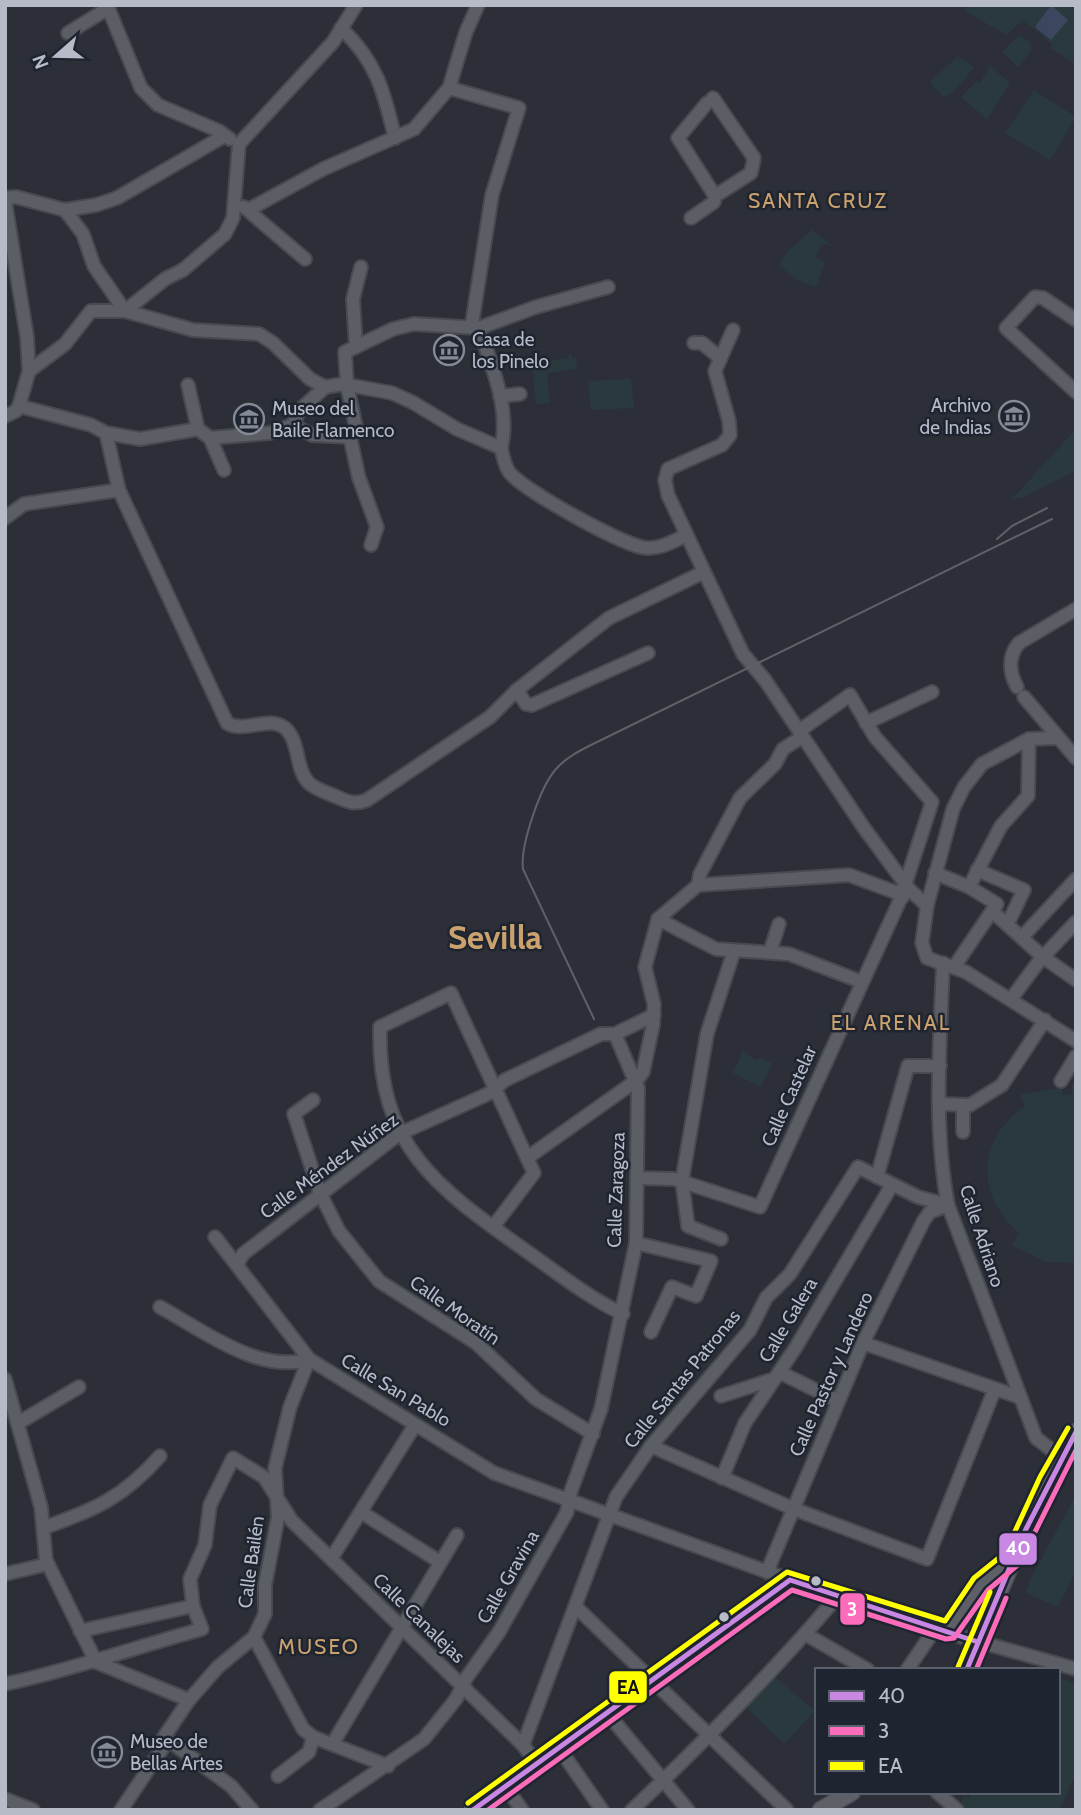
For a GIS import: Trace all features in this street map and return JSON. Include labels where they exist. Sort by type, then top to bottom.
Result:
[{"type":"main road","points":[[967,1668],[1012,1559],[1076,1432]]},
{"type":"main road","points":[[473,1810],[790,1580],[940,1630],[954,1628],[981,1584],[1012,1559]]},
{"type":"main road","points":[[821,1810],[849,1794]]},
{"type":"street","points":[[248,210],[323,169],[414,129],[449,88],[466,32],[478,5]]},
{"type":"street","points":[[68,33],[107,7],[141,88],[158,105],[239,144]]},
{"type":"street","points":[[125,311],[215,244],[233,218],[239,144],[341,28],[348,8]]},
{"type":"street","points":[[341,28],[360,46],[382,84],[395,138]]},
{"type":"street","points":[[449,88],[519,108],[492,195],[472,324],[479,328],[500,396],[504,439],[501,448],[509,472],[550,501],[610,535],[644,549],[657,548],[687,535]]},
{"type":"street","points":[[691,218],[713,202],[715,196],[751,173],[754,158],[710,101],[678,138],[715,196]]},
{"type":"street","points":[[5,199],[16,197],[65,210],[117,198],[150,176],[224,136]]},
{"type":"street","points":[[5,189],[8,194],[5,199],[29,371],[19,406],[16,411],[5,416]]},
{"type":"street","points":[[235,201],[305,259]]},
{"type":"street","points":[[65,210],[83,234],[94,266],[125,311]]},
{"type":"street","points":[[362,268],[354,299],[347,385],[359,478],[377,527],[371,545]]},
{"type":"street","points":[[351,349],[393,329],[414,324],[479,328],[536,307],[608,287]]},
{"type":"street","points":[[5,295],[19,296]]},
{"type":"street","points":[[1076,320],[1043,298],[1035,297],[1006,328],[1076,392]]},
{"type":"street","points":[[29,371],[65,344],[91,311],[125,311],[180,327],[259,334],[273,343],[310,379],[325,387],[347,385],[392,393],[412,401],[457,429],[501,448]]},
{"type":"street","points":[[733,330],[719,357],[716,371],[730,429],[722,445],[675,463],[666,473],[666,487],[743,654],[864,828],[907,885],[927,906]]},
{"type":"street","points":[[694,343],[702,343],[719,357]]},
{"type":"street","points":[[188,385],[198,429],[210,438],[224,470]]},
{"type":"street","points":[[293,425],[299,411],[325,387]]},
{"type":"street","points":[[500,396],[520,394]]},
{"type":"street","points":[[19,406],[91,425],[106,433],[140,439],[198,429]]},
{"type":"street","points":[[210,438],[270,433],[293,425],[312,435],[353,434]]},
{"type":"street","points":[[106,433],[119,490],[224,718],[233,727],[278,724],[292,737],[305,780],[350,802],[367,800],[490,717],[517,690],[609,618],[704,572]]},
{"type":"street","points":[[5,518],[23,504],[119,490]]},
{"type":"street","points":[[1076,609],[1032,635],[1013,651],[1012,677],[1056,738],[1076,758]]},
{"type":"street","points":[[517,690],[526,704],[531,705],[648,653]]},
{"type":"street","points":[[698,885],[700,874],[740,799],[775,764],[783,749],[801,734],[850,695],[866,723],[932,691]]},
{"type":"street","name":"Calle Castelar","points":[[682,1181],[760,1208],[907,885],[932,802],[866,723]]},
{"type":"street","points":[[1056,738],[1029,739],[982,764],[964,786],[953,809],[927,906],[922,936],[927,958],[948,965],[1011,999],[1076,1041]]},
{"type":"street","points":[[969,887],[1000,826],[1028,796],[1029,739]]},
{"type":"street","points":[[977,870],[1024,890],[1008,923]]},
{"type":"street","points":[[936,873],[969,887],[997,904],[948,965]]},
{"type":"street","points":[[862,982],[819,964],[770,952],[716,949],[658,919],[698,885],[849,875],[895,892],[907,885]]},
{"type":"street","points":[[1023,936],[1076,879]]},
{"type":"street","points":[[992,911],[1023,936],[1043,957],[1076,979]]},
{"type":"street","name":"Calle Zaragoza","points":[[571,1500],[593,1434],[636,1243],[637,1080],[643,1072],[654,1016],[645,967],[658,919]]},
{"type":"street","points":[[1011,999],[1043,957],[1076,922]]},
{"type":"street","points":[[770,952],[779,924]]},
{"type":"street","points":[[721,1239],[688,1226],[682,1181],[707,1034],[734,951]]},
{"type":"street","name":"Calle Adriano","points":[[948,965],[939,1104],[942,1167],[948,1205],[1019,1398],[1037,1438],[1062,1458]]},
{"type":"street","points":[[493,1227],[534,1173],[493,1091],[451,993],[380,1027],[379,1064],[399,1135],[420,1166],[468,1211],[585,1292],[622,1314]]},
{"type":"street","name":"Calle Méndez Núñez","points":[[237,1265],[240,1257],[399,1135],[493,1091],[505,1080],[601,1034],[617,1032],[654,1016]]},
{"type":"street","points":[[939,1104],[971,1104],[1002,1085],[1045,1020]]},
{"type":"street","points":[[527,1158],[637,1080],[617,1032]]},
{"type":"street","points":[[1060,1081],[1076,1056]]},
{"type":"street","points":[[940,1066],[908,1066],[877,1177],[918,1197],[948,1205]]},
{"type":"street","name":"Calle Moratín","points":[[313,1100],[294,1114],[320,1193],[339,1231],[379,1281],[476,1343],[536,1399],[593,1434]]},
{"type":"street","points":[[963,1105],[963,1132]]},
{"type":"street","name":"Calle Santas Patronas","points":[[523,1745],[616,1497],[651,1446],[736,1349],[766,1298],[790,1274],[858,1167],[877,1177]]},
{"type":"street","points":[[637,1178],[682,1181]]},
{"type":"street","name":"Calle Galera","points":[[722,1478],[745,1423],[892,1185]]},
{"type":"street","name":"Calle Pastor y Landero","points":[[767,1572],[863,1343],[924,1220],[930,1212],[948,1205]]},
{"type":"street","name":"Calle San Pablo","points":[[215,1237],[309,1359],[494,1473],[790,1580]]},
{"type":"street","points":[[636,1243],[711,1261],[696,1296],[672,1287],[651,1332]]},
{"type":"street","points":[[160,1307],[262,1359],[290,1365],[309,1359]]},
{"type":"street","points":[[863,1343],[1019,1398]]},
{"type":"street","name":"Calle Bailén","points":[[121,1810],[189,1700],[218,1667],[254,1637],[265,1614],[265,1585],[278,1517],[275,1468],[290,1407],[309,1359]]},
{"type":"street","points":[[721,1396],[777,1375],[838,1401]]},
{"type":"street","points":[[5,1379],[20,1422],[48,1564],[96,1662],[189,1700]]},
{"type":"street","points":[[20,1422],[79,1387]]},
{"type":"street","points":[[651,1446],[794,1509],[928,1559],[994,1391]]},
{"type":"street","points":[[331,1559],[415,1425]]},
{"type":"street","points":[[43,1528],[96,1510],[142,1477],[160,1457]]},
{"type":"street","name":"Calle Canalejas","points":[[193,1606],[190,1579],[205,1545],[210,1505],[233,1458],[264,1477],[292,1521],[523,1745],[537,1765]]},
{"type":"street","name":"Calle Gravina","points":[[320,1810],[424,1739],[463,1688],[467,1677],[533,1575],[571,1500]]},
{"type":"street","points":[[361,1512],[440,1562]]},
{"type":"street","points":[[334,1743],[457,1535]]},
{"type":"street","points":[[5,1574],[48,1564]]},
{"type":"street","points":[[632,1810],[710,1735],[807,1635],[837,1597]]},
{"type":"street","points":[[5,1684],[96,1662],[117,1653],[202,1629],[193,1606],[80,1631]]},
{"type":"street","points":[[576,1607],[787,1810]]},
{"type":"street","points":[[908,1668],[940,1630],[1072,1668]]},
{"type":"street","points":[[807,1635],[865,1668]]},
{"type":"street","points":[[254,1637],[303,1729],[313,1737],[387,1766]]},
{"type":"street","points":[[607,1713],[688,1810]]},
{"type":"street","points":[[278,1776],[309,1752],[313,1737]]},
{"type":"street","points":[[166,1739],[231,1786],[252,1810]]},
{"type":"street","points":[[559,1748],[602,1810]]},
{"type":"street","points":[[506,1787],[522,1810]]},
{"type":"street","points":[[939,1794],[957,1810]]},
{"type":"street","points":[[5,1799],[33,1810]]},
{"type":"shaded area","points":[[969,5],[1076,5],[1076,65],[1050,48],[1052,44],[1023,20],[1006,35],[965,11]]},
{"type":"shaded area","points":[[1019,35],[1030,42],[1031,51],[1018,67],[1002,52]]},
{"type":"shaded area","points":[[958,56],[974,68],[953,92],[944,98],[930,82]]},
{"type":"shaded area","points":[[990,66],[1010,83],[987,119],[961,97],[977,81],[980,83]]},
{"type":"shaded area","points":[[1034,90],[1076,117],[1050,160],[1005,133]]},
{"type":"shaded area","points":[[812,230],[832,246],[821,244],[816,258],[825,262],[816,287],[797,280],[779,265],[788,251]]},
{"type":"shaded area","points":[[571,352],[572,359],[576,358],[577,369],[547,373],[550,403],[536,404],[532,363],[567,358]]},
{"type":"shaded area","points":[[631,379],[634,408],[591,410],[588,381]]},
{"type":"shaded area","points":[[1076,429],[1076,471],[1021,498],[1012,499]]},
{"type":"shaded area","points":[[743,1050],[755,1060],[761,1058],[772,1063],[761,1087],[733,1073]]},
{"type":"shaded area","points":[[1072,1085],[1076,1085],[1076,1263],[1046,1262],[1011,1245],[1019,1233],[995,1202],[989,1185],[990,1151],[1009,1119],[1025,1106],[1020,1095],[1062,1087],[1063,1095],[1072,1094]]},
{"type":"shaded area","points":[[1076,1495],[1076,1570],[1058,1607],[1026,1593],[1031,1578]]},
{"type":"shaded area","points":[[774,1676],[815,1711],[784,1744],[745,1706]]},
{"type":"shaded area","points":[[1060,1679],[1076,1683],[1076,1774],[1059,1810],[967,1810],[961,1804],[964,1796],[969,1798],[971,1794],[1060,1794]]},
{"type":"water","points":[[1051,5],[1068,20],[1051,40],[1035,27]]},
{"type":"tram line","points":[[997,539],[1012,526],[1047,508]]},
{"type":"tram line","points":[[594,1019],[523,869],[532,817],[556,769],[588,747],[1052,519]]},
{"type":"transit line","name":"EA","points":[[468,1803],[787,1572],[945,1621],[974,1578],[1005,1553],[1040,1477],[1068,1428]]},
{"type":"transit line","name":"40","points":[[967,1668],[1026,1529],[1076,1432]]},
{"type":"transit line","name":"3","points":[[488,1810],[792,1590],[946,1639],[954,1638],[988,1590],[1019,1564],[1076,1450]]},
{"type":"transit line","name":"40","points":[[473,1810],[790,1580],[978,1642]]},
{"type":"transit line","name":"EA","points":[[958,1667],[990,1592]]},
{"type":"transit line","name":"3","points":[[977,1668],[1006,1598]]},
{"type":"place","name":"Casa de los Pinelo","points":[[449,350]]},
{"type":"place","name":"Archivo de Indias","points":[[1014,416]]},
{"type":"place","name":"Museo del Baile Flamenco","points":[[249,419]]},
{"type":"place","name":"Museo de Bellas Artes","points":[[107,1752]]},
{"type":"district","name":"SANTA CRUZ","points":[[818,200]]},
{"type":"district","name":"Sevilla","points":[[495,937]]},
{"type":"district","name":"EL ARENAL","points":[[891,1022]]},
{"type":"district","name":"MUSEO","points":[[319,1646]]}]
